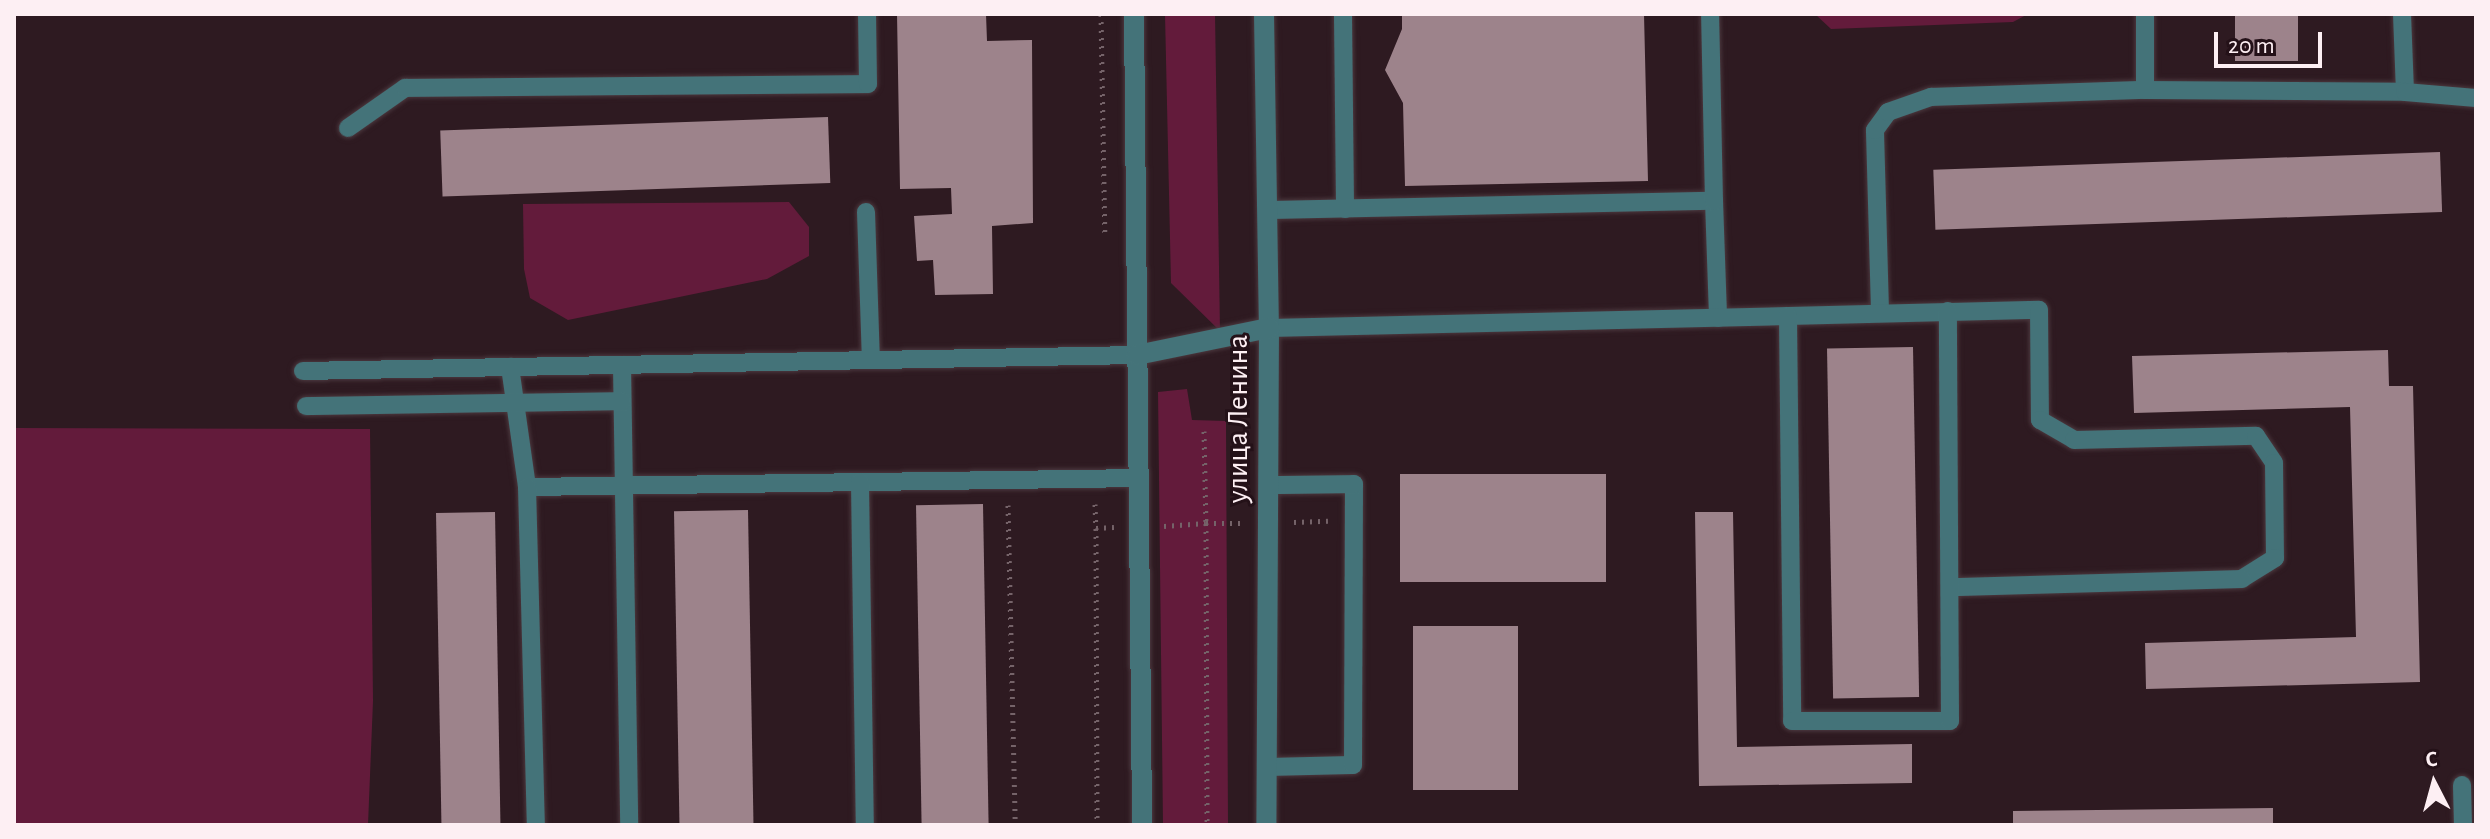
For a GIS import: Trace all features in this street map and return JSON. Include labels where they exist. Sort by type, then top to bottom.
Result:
[{"type":"street","points":[[1134,14],[1142,825]]},
{"type":"street","name":"улица Ленина","points":[[1264,14],[1269,328],[1266,825]]},
{"type":"street","points":[[1137,355],[1269,328]]},
{"type":"lane","points":[[348,128],[405,88],[868,84],[867,14]]},
{"type":"lane","points":[[1343,14],[1345,209]]},
{"type":"lane","points":[[1710,14],[1718,318]]},
{"type":"lane","points":[[2145,14],[2145,90]]},
{"type":"lane","points":[[2402,14],[2405,92]]},
{"type":"lane","points":[[1880,311],[1875,130],[1888,112],[1931,97],[2145,90],[2405,92],[2476,98]]},
{"type":"lane","points":[[1268,210],[1714,201]]},
{"type":"lane","points":[[866,212],[871,360]]},
{"type":"lane","points":[[1269,328],[1718,318],[1880,311],[2039,310],[2040,420],[2074,440],[2256,436],[2274,463],[2275,558],[2242,579],[1950,587]]},
{"type":"lane","points":[[1788,316],[1792,721],[1950,721],[1948,311]]},
{"type":"lane","points":[[303,371],[1137,355]]},
{"type":"lane","points":[[622,365],[620,486],[629,825]]},
{"type":"lane","points":[[510,367],[527,487],[536,825]]},
{"type":"lane","points":[[306,406],[622,401]]},
{"type":"lane","points":[[527,487],[1139,478]]},
{"type":"lane","points":[[860,482],[865,825]]},
{"type":"lane","points":[[1266,767],[1353,765],[1354,484],[1268,485]]},
{"type":"lane","points":[[2462,785],[2463,825]]},
{"type":"path","points":[[1101,14],[1105,246]]},
{"type":"path","points":[[1095,478],[1097,825]]},
{"type":"path","points":[[1008,480],[1015,825]]},
{"type":"path","points":[[1096,528],[1206,523],[1207,825]]},
{"type":"shaded area","points":[[1165,14],[1215,14],[1220,331],[1171,283]]},
{"type":"shaded area","points":[[1815,14],[2028,14],[2013,22],[1831,29]]},
{"type":"shaded area","points":[[789,202],[809,227],[809,256],[767,279],[568,320],[530,298],[524,269],[523,204]]},
{"type":"shaded area","points":[[1187,389],[1192,420],[1226,421],[1228,825],[1163,825],[1158,392]]},
{"type":"shaded area","points":[[14,428],[370,429],[373,701],[368,825],[14,825]]},
{"type":"building","points":[[897,14],[986,14],[987,41],[1032,40],[1033,223],[992,226],[993,294],[935,295],[933,260],[917,261],[914,216],[952,214],[951,188],[900,189]]},
{"type":"building","points":[[1402,14],[1644,14],[1648,181],[1405,186],[1403,103],[1385,70],[1402,29]]},
{"type":"building","points":[[2235,14],[2298,14],[2298,61],[2235,61]]},
{"type":"building","points":[[828,117],[830,183],[443,197],[440,131]]},
{"type":"building","points":[[2440,152],[2442,212],[1935,230],[1933,170]]},
{"type":"building","points":[[1913,347],[1919,697],[1833,698],[1827,349]]},
{"type":"building","points":[[2388,350],[2389,386],[2413,386],[2420,682],[2146,689],[2145,643],[2356,637],[2350,407],[2134,413],[2132,356]]},
{"type":"building","points":[[1400,474],[1606,474],[1606,582],[1400,582]]},
{"type":"building","points":[[983,504],[989,825],[922,825],[916,505]]},
{"type":"building","points":[[748,510],[753,825],[679,825],[674,511]]},
{"type":"building","points":[[495,512],[500,825],[441,825],[436,513]]},
{"type":"building","points":[[1695,512],[1733,512],[1737,747],[1912,744],[1912,783],[1699,786]]},
{"type":"building","points":[[1413,626],[1518,626],[1518,790],[1413,790]]},
{"type":"building","points":[[2273,808],[2273,825],[2013,825],[2013,811]]}]
